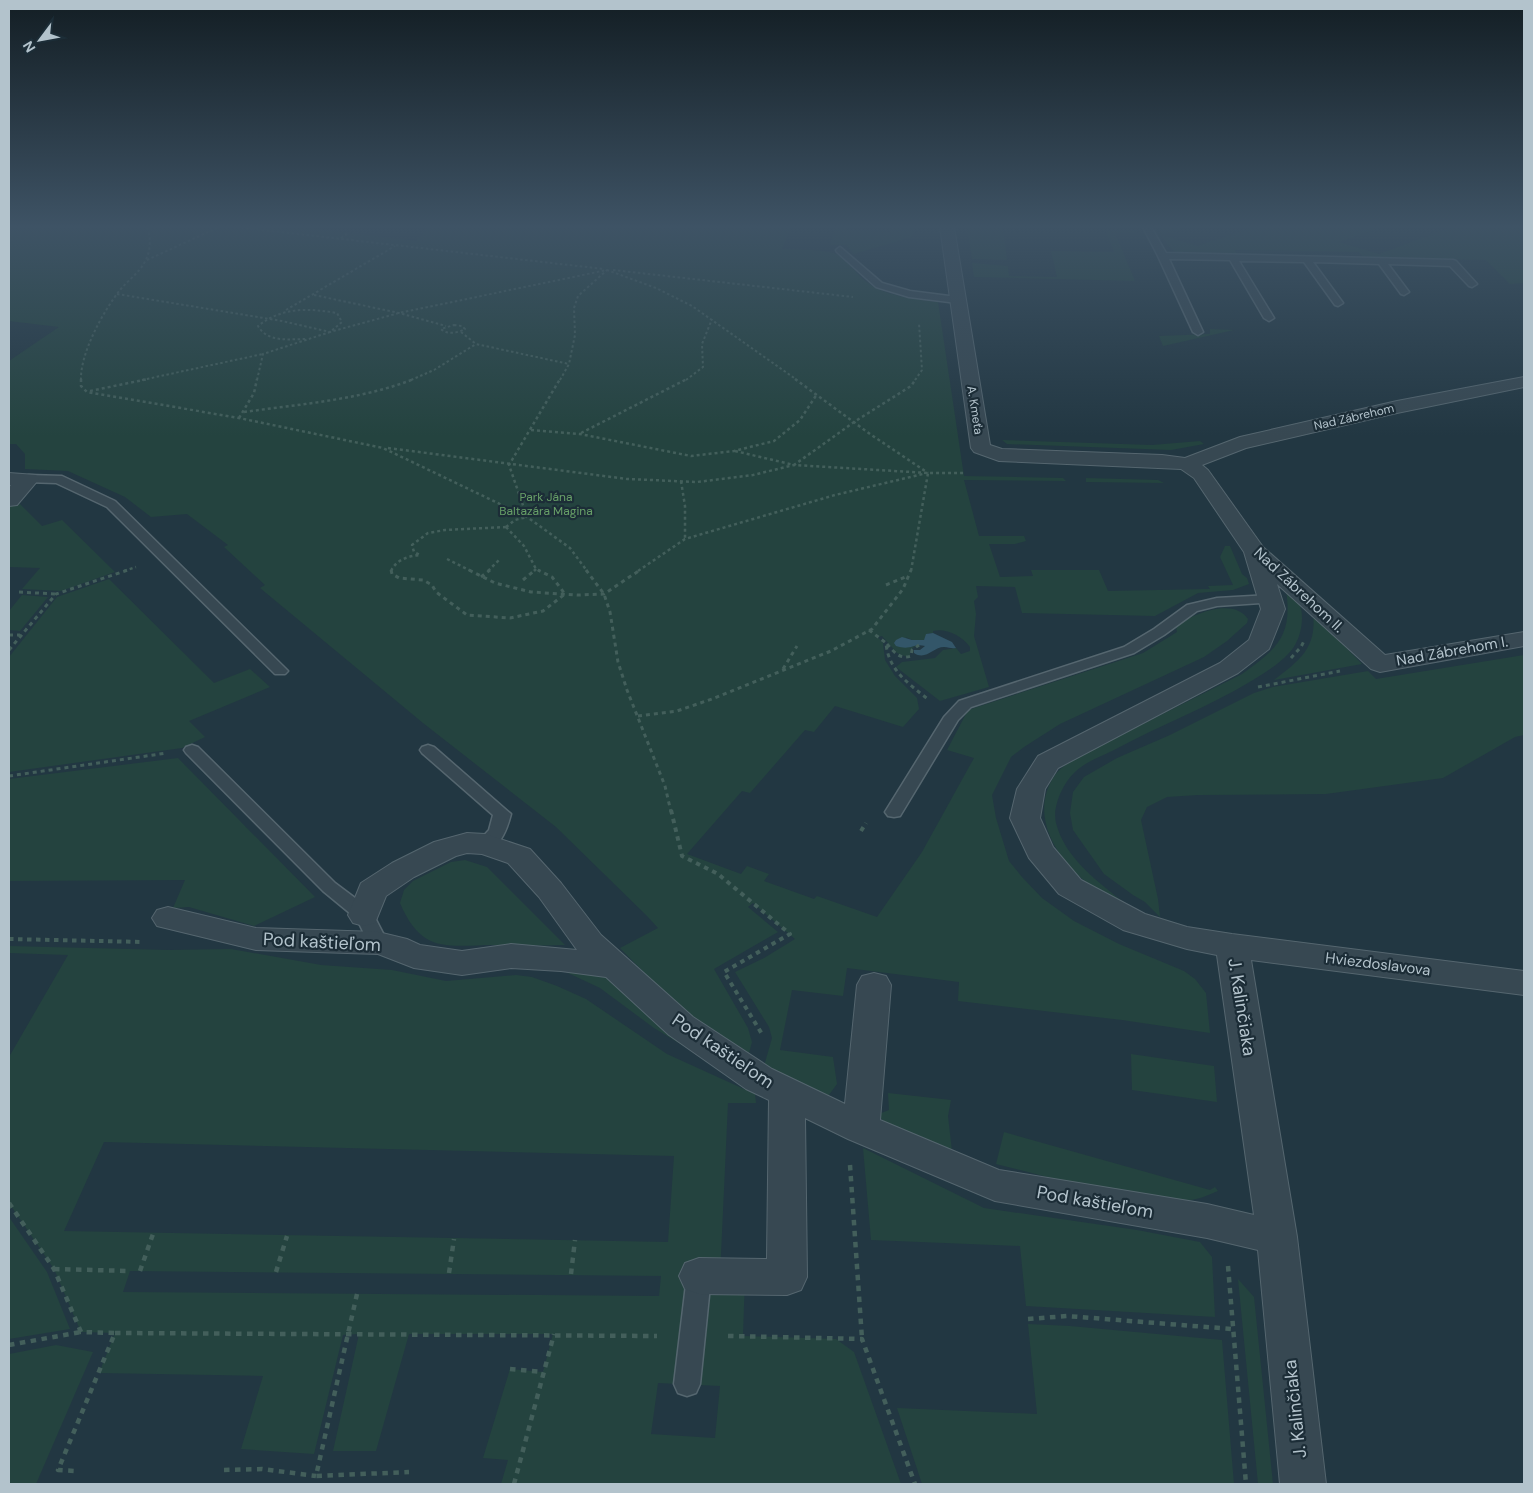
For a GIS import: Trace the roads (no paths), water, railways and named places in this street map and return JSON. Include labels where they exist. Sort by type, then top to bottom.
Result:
[{"type":"street","name":"A. Kmeťa","points":[[957,297],[981,448],[998,455],[1162,461],[1187,464]]},
{"type":"street","name":"Nad Zábrehom","points":[[1187,464],[1240,443],[1397,407],[1524,382]]},
{"type":"street","name":"Nad Zábrehom II.","points":[[1187,464],[1201,474],[1255,552],[1380,664]]},
{"type":"street","points":[[9,500],[19,479]]},
{"type":"street","name":"J. Kalinčiaka","points":[[1255,552],[1273,609],[1260,644],[1229,668],[1048,762],[1031,789],[1024,818],[1040,851],[1070,887],[1134,922],[1187,938],[1232,946],[1277,1237],[1303,1484]]},
{"type":"street","name":"Nad Zábrehom I.","points":[[1380,664],[1524,639]]},
{"type":"street","points":[[371,929],[372,890],[403,870],[445,849],[467,843],[486,844],[519,856],[550,890],[590,943],[615,967]]},
{"type":"street","name":"Pod kaštieľom","points":[[168,918],[256,939],[371,929],[396,947],[414,956],[462,962],[511,956],[561,959],[615,967],[681,1026],[773,1086],[854,1124],[995,1185],[1207,1221],[1277,1237]]},
{"type":"street","name":"Hviezdoslavova","points":[[1232,946],[1524,983]]},
{"type":"street","points":[[854,1124],[874,985]]},
{"type":"street","points":[[699,1276],[787,1277],[773,1086]]},
{"type":"lane","points":[[930,297],[957,300]]},
{"type":"lane","points":[[1182,297],[1198,332]]},
{"type":"lane","points":[[1256,297],[1269,318]]},
{"type":"lane","points":[[1333,297],[1338,303]]},
{"type":"lane","points":[[19,479],[58,479],[111,504],[280,671]]},
{"type":"lane","points":[[894,812],[952,717],[965,704],[1129,650],[1159,632],[1192,608],[1217,602],[1270,599]]},
{"type":"lane","points":[[192,750],[371,929]]},
{"type":"lane","points":[[428,750],[502,814],[497,832],[486,844]]},
{"type":"lane","points":[[687,1384],[699,1276]]},
{"type":"water","points":[[933,633],[952,642],[956,648],[944,647],[926,655],[918,655],[914,653],[914,650],[920,650],[925,646],[901,647],[896,646],[894,643],[902,637],[912,640],[924,640],[926,634]]},
{"type":"park label","name":"Park Jána Baltazára Magina","points":[[546,504]]}]
